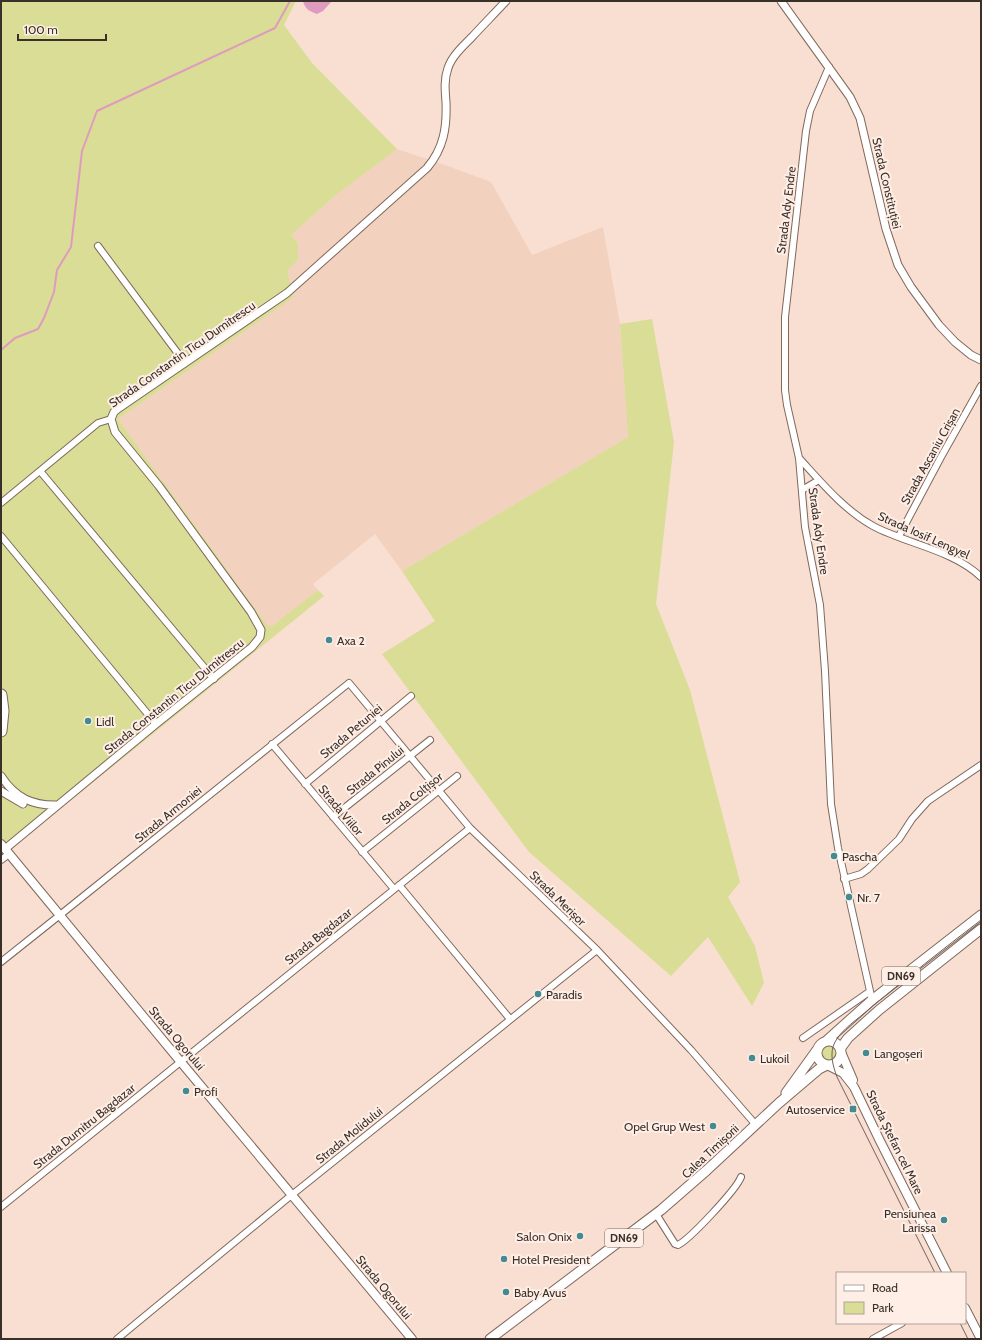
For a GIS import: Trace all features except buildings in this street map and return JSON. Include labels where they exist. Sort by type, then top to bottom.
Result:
[{"type":"highway","points":[[1,695],[3,711],[1,731]]},
{"type":"main road","name":"Strada Ogorului","points":[[4,853],[60,915],[412,1339]]},
{"type":"main road","name":"DN69","points":[[818,1050],[821,1044],[871,996],[981,915]]},
{"type":"main road","name":"DN69","points":[[827,1065],[834,1064],[838,1061],[841,1050],[848,1038],[879,1010],[981,929]]},
{"type":"main road","points":[[824,1042],[835,1042],[841,1050]]},
{"type":"main road","points":[[818,1050],[820,1060],[827,1065]]},
{"type":"main road","name":"Calea Timișorii","points":[[779,1103],[818,1050]]},
{"type":"main road","name":"Strada Ștefan cel Mare","points":[[841,1050],[853,1079],[854,1086]]},
{"type":"main road","name":"Strada Ștefan cel Mare","points":[[827,1065],[844,1073],[854,1086],[880,1141],[946,1272]]},
{"type":"main road","name":"Calea Timișorii","points":[[490,1339],[656,1214],[707,1170],[779,1103],[827,1065]]},
{"type":"main road","points":[[966,1310],[981,1339]]},
{"type":"main road","name":"Calea Timișorii","points":[[483,1339],[513,1321]]},
{"type":"street","name":"Strada Constantin Ticu Dumitrescu","points":[[4,853],[58,805],[156,724],[214,679],[258,640],[261,634],[260,626],[251,612],[159,486],[115,432],[111,419],[114,412],[287,293],[427,168],[435,159],[444,135],[446,122],[445,82],[448,66],[459,51],[506,1]]},
{"type":"street","name":"Strada Constituției","points":[[781,1],[850,97],[860,118],[886,229],[898,265],[911,287],[939,325],[955,342],[971,355],[981,360]]},
{"type":"street","name":"Strada Ady Endre","points":[[829,67],[812,107],[806,131],[785,317],[786,397],[799,458],[808,542],[820,605],[825,671],[830,804],[844,879],[871,996]]},
{"type":"street","points":[[98,246],[185,363]]},
{"type":"street","name":"Strada Ascaniu Crișan","points":[[899,536],[981,386]]},
{"type":"street","points":[[1,503],[98,423],[111,419]]},
{"type":"street","name":"Strada Iosif Lengyel","points":[[799,458],[846,506],[874,526],[960,561],[981,577]]},
{"type":"street","points":[[40,470],[214,679]]},
{"type":"street","points":[[802,490],[819,480]]},
{"type":"street","points":[[1,536],[156,724]]},
{"type":"street","name":"Strada Merișor","points":[[349,683],[440,790],[470,828],[597,950],[691,1050],[756,1125]]},
{"type":"street","name":"Strada Armoniei","points":[[1,962],[349,683]]},
{"type":"street","name":"Strada Petuniei","points":[[305,784],[411,696]]},
{"type":"street","name":"Strada Pinului","points":[[333,818],[430,740]]},
{"type":"street","name":"Strada Viilor","points":[[272,744],[362,852],[396,887],[510,1019]]},
{"type":"street","points":[[844,879],[861,874],[868,869],[899,839],[912,819],[928,801],[981,764]]},
{"type":"street","points":[[1,776],[19,796],[28,801],[46,805],[58,805]]},
{"type":"street","name":"Strada Colțișor","points":[[362,852],[457,776]]},
{"type":"street","points":[[1,790],[25,805],[39,807],[46,805]]},
{"type":"street","name":"Strada Bagdazar","points":[[180,1061],[470,828]]},
{"type":"street","name":"Strada Molidului","points":[[117,1339],[292,1195],[597,950]]},
{"type":"street","points":[[803,1038],[871,996]]},
{"type":"street","name":"Strada Dumitru Bagdazar","points":[[1,1207],[180,1061]]},
{"type":"street","points":[[656,1214],[675,1244],[678,1245],[690,1237],[728,1196],[741,1177]]},
{"type":"street","points":[[874,1339],[900,1324]]},
{"type":"shaded area","points":[[303,1],[332,1],[323,11],[317,14],[308,9]]},
{"type":"shaded area","points":[[397,149],[491,182],[532,255],[603,227],[620,324],[628,437],[402,571],[375,534],[313,584],[318,590],[272,626],[268,626],[118,419],[294,297],[287,271],[298,260],[298,243],[291,235],[337,194]]},
{"type":"green space","points":[[1,1],[296,1],[284,25],[312,63],[397,149],[337,194],[291,235],[298,243],[298,260],[287,271],[294,297],[118,419],[268,626],[272,626],[318,590],[324,596],[4,854],[1,851]]},
{"type":"green space","points":[[652,319],[674,442],[656,604],[690,690],[740,882],[728,897],[755,946],[764,983],[752,1006],[708,937],[671,976],[529,852],[382,654],[435,621],[402,571],[628,437],[620,324]]},
{"type":"green space","points":[[829,1045],[835,1047],[837,1053],[835,1059],[829,1061],[823,1059],[821,1053],[823,1047]]},
{"type":"waterway","points":[[1,350],[15,338],[38,329],[44,318],[54,292],[57,270],[71,247],[82,151],[97,111],[275,28],[290,1]]},
{"type":"tram line","points":[[934,1272],[837,1077],[833,1064],[832,1051],[838,1037],[850,1024],[981,920]]},
{"type":"tram line","points":[[960,1324],[968,1339]]},
{"type":"place","name":"Axa 2","points":[[329,640]]},
{"type":"place","name":"Lidl","points":[[88,721]]},
{"type":"place","name":"Pascha","points":[[834,856]]},
{"type":"place","name":"Nr. 7","points":[[849,897]]},
{"type":"place","name":"Paradis","points":[[538,994]]},
{"type":"place","name":"Langoșeri","points":[[866,1053]]},
{"type":"place","name":"Lukoil","points":[[752,1058]]},
{"type":"place","name":"Profi","points":[[186,1091]]},
{"type":"place","name":"Autoservice","points":[[853,1109]]},
{"type":"place","name":"Opel Grup West","points":[[713,1126]]},
{"type":"place","name":"Pensiunea Larissa","points":[[944,1220]]},
{"type":"place","name":"Salon Onix","points":[[580,1236]]},
{"type":"place","name":"Hotel President","points":[[504,1259]]},
{"type":"place","name":"Baby Avus","points":[[506,1292]]}]
